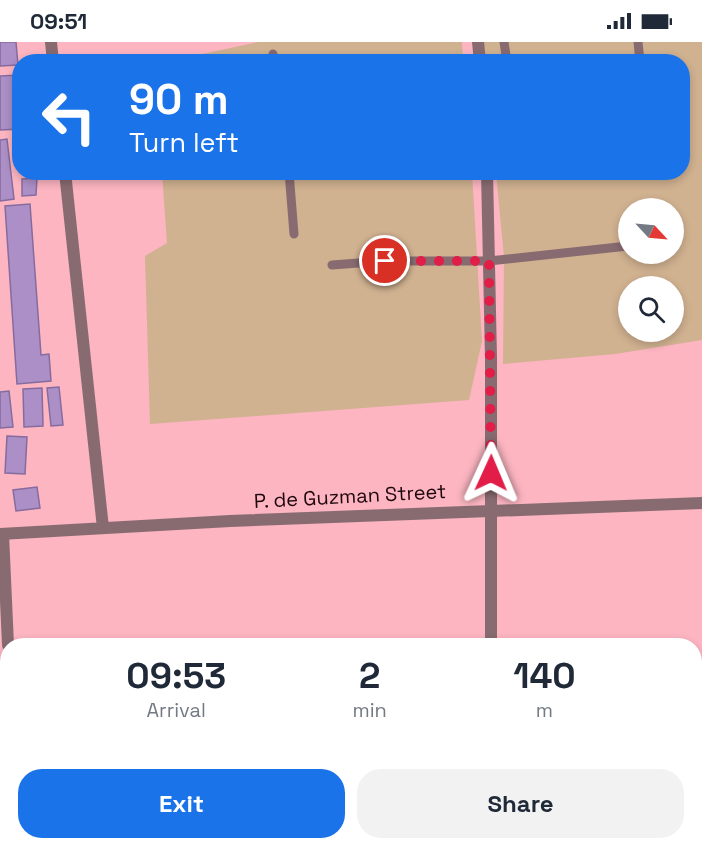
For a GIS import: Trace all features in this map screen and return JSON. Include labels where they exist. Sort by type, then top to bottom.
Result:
[{"type":"street","points":[[66,180],[103,528]]},
{"type":"street","points":[[487,180],[491,638]]},
{"type":"street","name":"P. de Guzman Street","points":[[1,534],[491,510],[702,503]]},
{"type":"street","points":[[1,534],[8,638]]},
{"type":"lane","points":[[290,180],[294,234]]},
{"type":"lane","points":[[332,265],[385,261],[489,261],[618,247]]},
{"type":"shaded area","points":[[258,42],[462,42],[463,54],[202,54]]},
{"type":"shaded area","points":[[482,42],[702,42],[702,340],[615,354],[503,364],[504,257],[497,180],[690,180],[690,54],[483,54]]},
{"type":"shaded area","points":[[162,180],[472,180],[482,341],[469,400],[150,424],[145,256],[167,243]]},
{"type":"building","points":[[0,42],[16,42],[17,54],[12,54],[12,65],[0,66]]},
{"type":"building","points":[[12,75],[12,129],[0,130],[0,76]]},
{"type":"building","points":[[7,139],[14,199],[0,201],[0,140]]},
{"type":"building","points":[[22,180],[37,180],[36,195],[22,196]]},
{"type":"building","points":[[30,204],[41,355],[49,354],[51,381],[17,384],[5,206]]},
{"type":"building","points":[[59,387],[63,425],[51,426],[47,388]]},
{"type":"building","points":[[42,388],[43,426],[24,427],[23,389]]},
{"type":"building","points":[[9,391],[13,427],[0,428],[0,392]]},
{"type":"building","points":[[7,436],[27,437],[25,474],[5,473]]},
{"type":"building","points":[[37,487],[40,508],[16,511],[13,490]]},
{"type":"route","points":[[385,261],[489,261],[491,473]]}]
